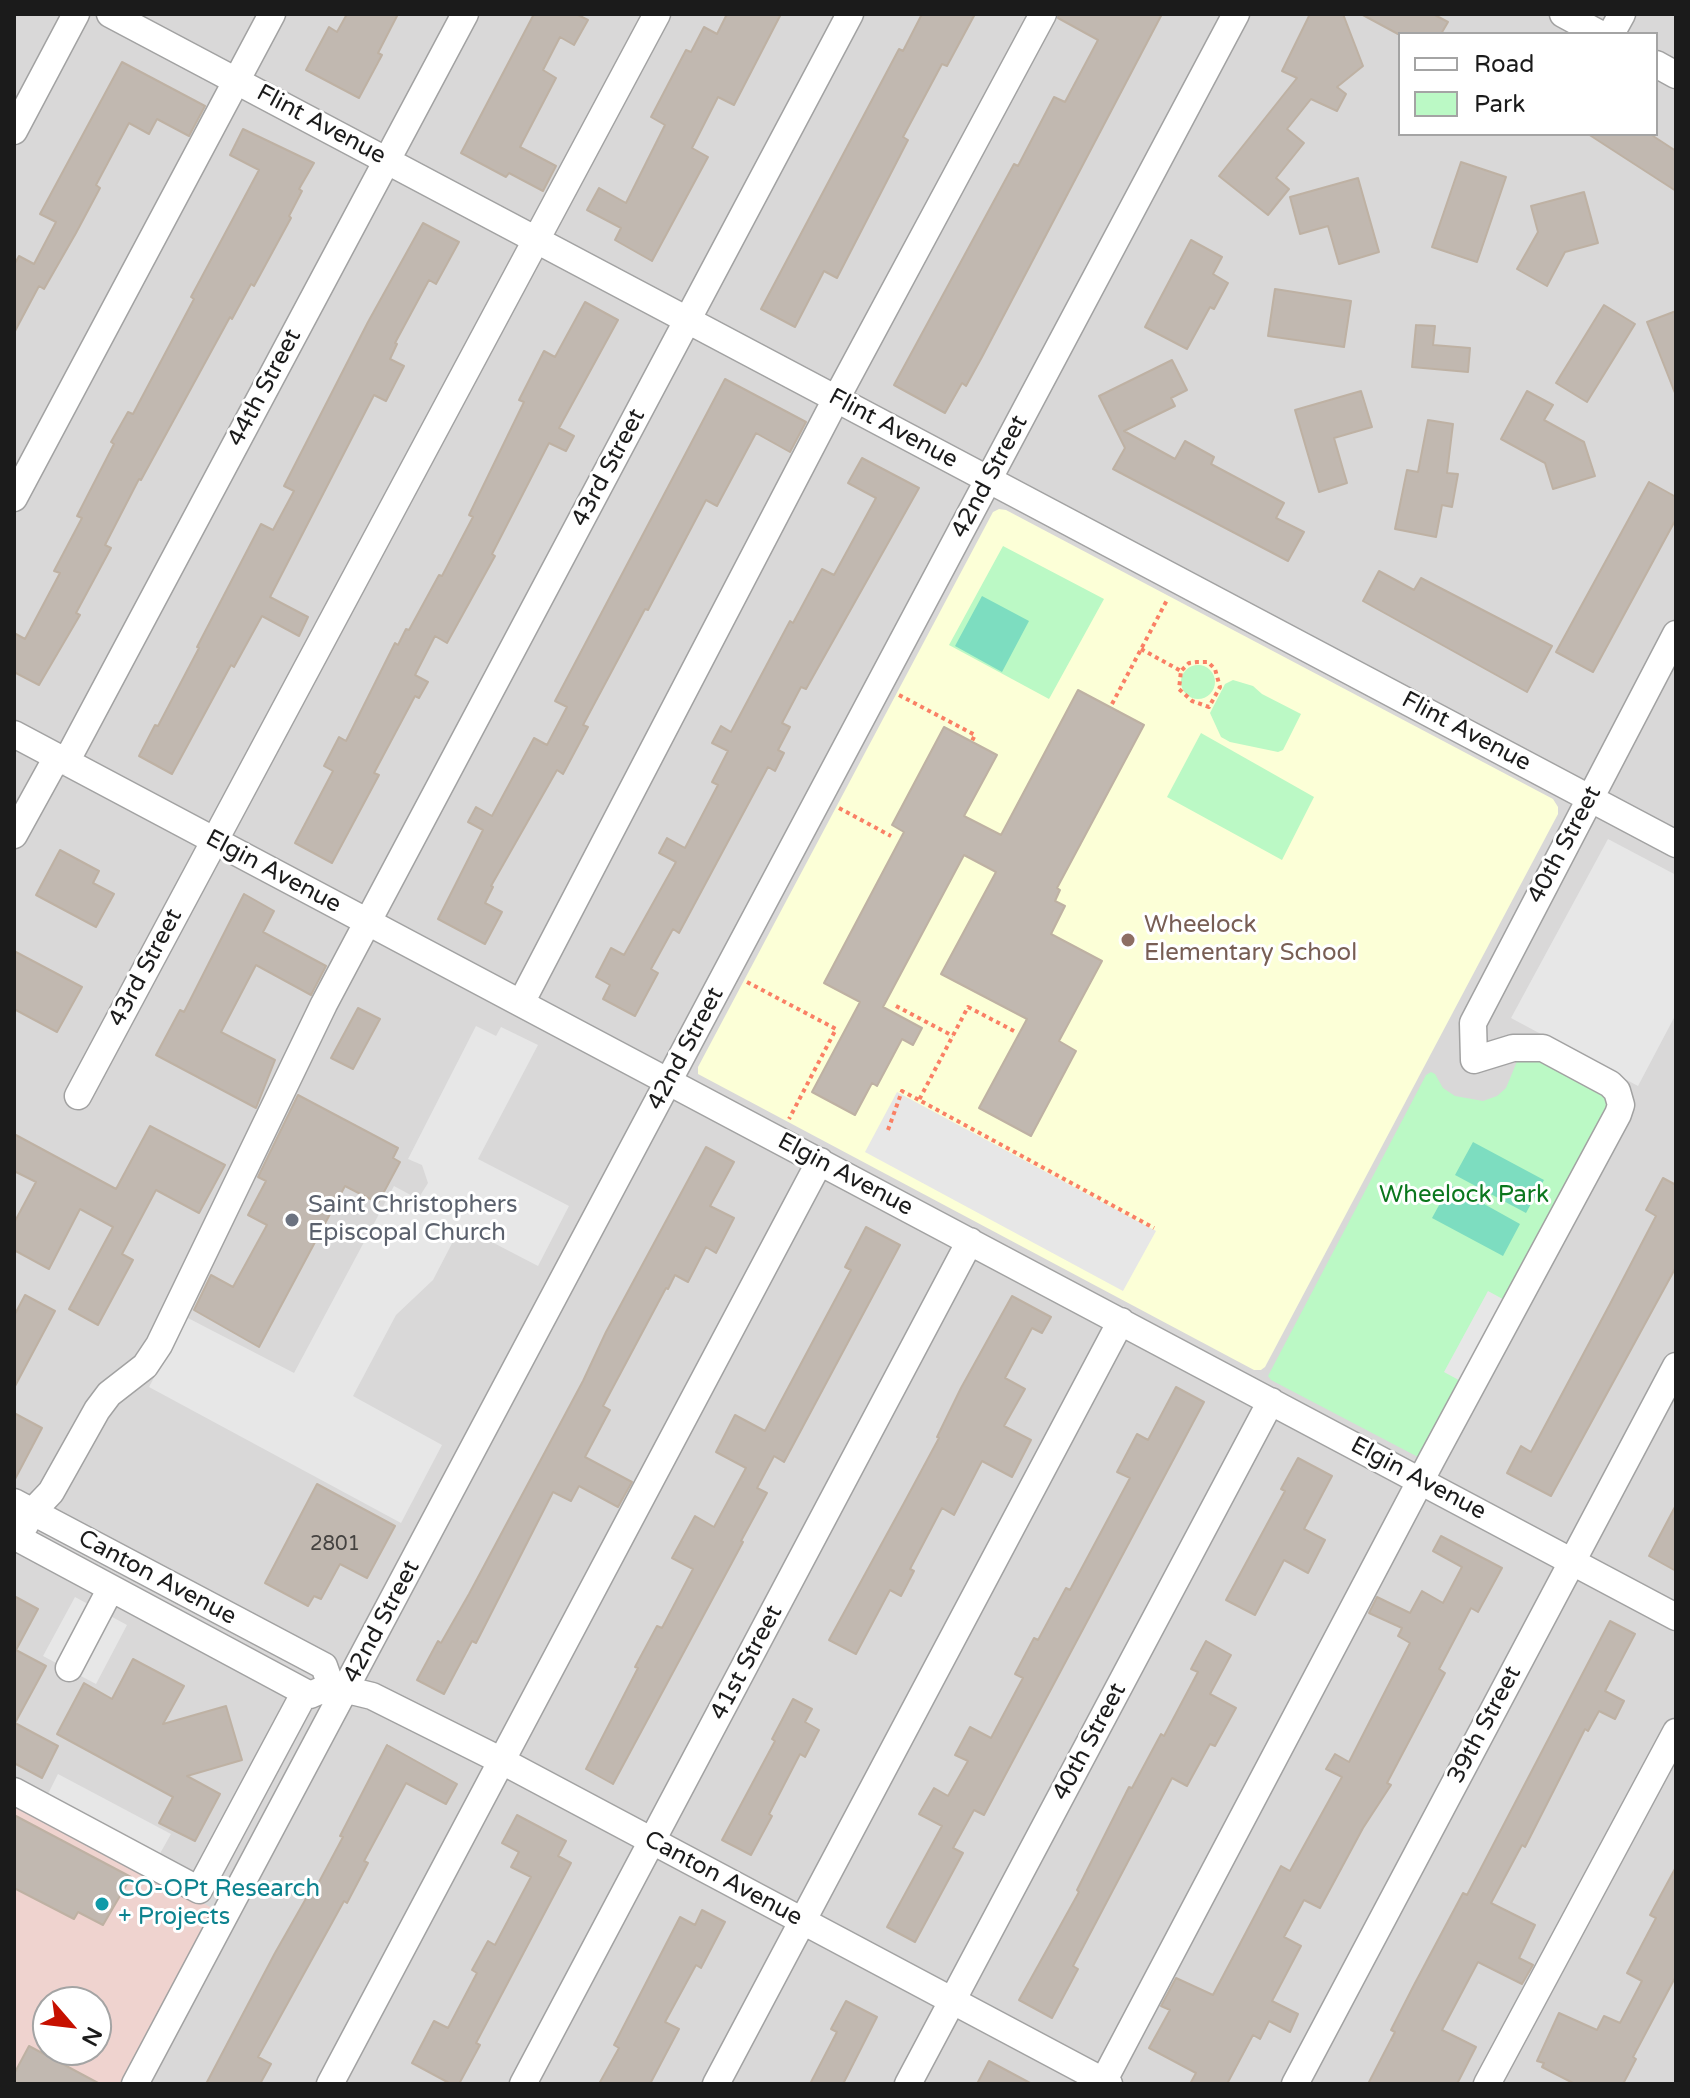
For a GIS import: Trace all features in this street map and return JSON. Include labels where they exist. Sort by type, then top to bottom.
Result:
[{"type":"street","points":[[14,131],[76,14]]},
{"type":"street","name":"Flint Avenue","points":[[110,14],[1676,844]]},
{"type":"street","points":[[14,498],[272,14]]},
{"type":"street","name":"44th Street","points":[[14,835],[61,760],[465,14]]},
{"type":"street","name":"43rd Street","points":[[78,1096],[657,14]]},
{"type":"street","name":"43rd Street","points":[[16,1537],[23,1507],[51,1492],[103,1402],[145,1366],[159,1345],[289,1072],[850,14]]},
{"type":"street","points":[[521,1003],[836,399],[1043,14]]},
{"type":"street","name":"42nd Street","points":[[135,2084],[230,1907],[339,1688],[669,1081],[1236,14]]},
{"type":"street","points":[[1563,14],[1596,32]]},
{"type":"street","points":[[1612,32],[1622,14]]},
{"type":"street","points":[[1658,65],[1676,75]]},
{"type":"street","name":"40th Street","points":[[1422,1482],[1621,1105],[1617,1091],[1610,1084],[1543,1048],[1513,1048],[1474,1060],[1472,1040],[1477,1013],[1676,634]]},
{"type":"street","name":"Elgin Avenue","points":[[14,734],[1676,1617]]},
{"type":"street","points":[[330,2084],[820,1161]]},
{"type":"street","name":"41st Street","points":[[523,2084],[970,1241]]},
{"type":"street","points":[[716,2084],[1121,1321]]},
{"type":"street","name":"39th Street","points":[[1295,2084],[1676,1366]]},
{"type":"street","name":"40th Street","points":[[908,2084],[1271,1401]]},
{"type":"street","points":[[1105,2083],[1422,1482]]},
{"type":"street","name":"Canton Avenue","points":[[23,1507],[324,1666],[339,1688],[372,1696],[502,1761],[1105,2083]]},
{"type":"street","name":"Canton Avenue","points":[[16,1537],[305,1692]]},
{"type":"street","points":[[69,1668],[111,1588]]},
{"type":"street","points":[[199,1890],[305,1692],[310,1695],[339,1688]]},
{"type":"street","points":[[1487,2084],[1676,1732]]},
{"type":"street","points":[[14,1791],[230,1907]]},
{"type":"path","points":[[1112,704],[1178,580]]},
{"type":"path","points":[[1141,649],[1181,671]]},
{"type":"path","points":[[1197,662],[1208,662],[1215,669],[1220,687],[1209,707],[1192,701],[1179,689],[1181,671],[1189,663],[1197,662]]},
{"type":"path","points":[[880,684],[975,735],[972,741]]},
{"type":"path","points":[[819,797],[891,836]]},
{"type":"path","points":[[727,971],[836,1029],[778,1139]]},
{"type":"path","points":[[896,1006],[953,1036]]},
{"type":"path","points":[[919,1100],[968,1007],[1014,1031]]},
{"type":"path","points":[[888,1130],[902,1091],[1154,1228]]},
{"type":"shaded area","points":[[14,14],[1676,14],[1676,2084],[14,2084]]},
{"type":"shaded area","name":"Wheelock Elementary School","points":[[999,509],[1553,799],[1558,807],[1558,814],[1261,1370],[1254,1370],[698,1074],[698,1067],[993,512]]},
{"type":"shaded area","points":[[1608,839],[1676,875],[1676,1014],[1638,1086],[1511,1018]]},
{"type":"shaded area","points":[[476,1026],[496,1036],[501,1027],[538,1045],[478,1159],[569,1206],[538,1266],[461,1226],[433,1280],[396,1315],[353,1396],[442,1445],[401,1523],[149,1387],[186,1317],[294,1373],[394,1186],[418,1199],[428,1183],[422,1165],[408,1159]]},
{"type":"shaded area","points":[[897,1092],[1156,1231],[1123,1291],[865,1152]]},
{"type":"shaded area","points":[[1488,1291],[1510,1303],[1466,1384],[1444,1372]]},
{"type":"shaded area","points":[[75,1597],[127,1625],[96,1684],[43,1656]]},
{"type":"shaded area","points":[[58,1774],[171,1834],[158,1857],[46,1798]]},
{"type":"shaded area","points":[[14,1802],[214,1909],[120,2084],[14,2084]]},
{"type":"green space","points":[[1003,546],[1104,599],[1049,699],[949,645]]},
{"type":"green space","points":[[982,596],[1029,621],[1002,672],[955,646]]},
{"type":"green space","points":[[1198,665],[1210,670],[1215,682],[1210,694],[1198,699],[1186,694],[1181,682],[1186,670]]},
{"type":"green space","points":[[1233,680],[1253,686],[1301,714],[1283,750],[1278,752],[1230,742],[1221,737],[1210,713],[1225,684]]},
{"type":"green space","points":[[1201,733],[1314,797],[1282,860],[1167,797]]},
{"type":"green space","name":"Wheelock Park","points":[[1533,1053],[1612,1100],[1422,1457],[1418,1457],[1268,1376],[1426,1075],[1431,1072],[1435,1074],[1443,1088],[1455,1096],[1483,1101],[1497,1096],[1506,1088],[1518,1059]]},
{"type":"green space","points":[[1473,1142],[1544,1180],[1526,1213],[1455,1175]]},
{"type":"green space","points":[[1450,1185],[1520,1224],[1503,1256],[1432,1218]]},
{"type":"building","points":[[347,14],[398,14],[378,53],[382,55],[359,98],[306,70],[329,27],[337,32]]},
{"type":"building","points":[[534,14],[576,14],[588,20],[574,45],[560,37],[543,70],[556,78],[520,147],[556,166],[543,191],[509,173],[506,177],[461,153]]},
{"type":"building","points":[[727,14],[781,14],[734,105],[718,97],[692,148],[708,157],[652,261],[615,240],[621,228],[587,210],[599,188],[626,203],[665,125],[651,117],[686,50],[691,52],[704,27],[717,34]]},
{"type":"building","points":[[922,14],[975,14],[947,66],[942,64],[903,137],[908,140],[837,278],[824,271],[795,327],[761,309],[899,49],[903,51]]},
{"type":"building","points":[[1059,14],[1162,14],[982,357],[966,386],[962,383],[945,413],[894,385],[1014,164],[1018,166],[1054,97],[1065,102],[1098,40],[1058,18]]},
{"type":"building","points":[[1310,14],[1343,14],[1363,66],[1337,87],[1346,94],[1337,111],[1311,99],[1287,129],[1304,143],[1276,178],[1289,189],[1268,215],[1219,176],[1297,78],[1282,71]]},
{"type":"building","points":[[1361,14],[1433,14],[1448,22],[1442,32],[1398,34]]},
{"type":"building","points":[[122,62],[205,106],[189,136],[157,119],[149,134],[129,123],[96,185],[100,188],[76,233],[44,289],[39,286],[14,333],[14,265],[19,256],[34,264],[56,222],[40,214]]},
{"type":"building","points":[[243,129],[314,163],[299,189],[302,191],[289,216],[291,218],[254,286],[251,284],[232,319],[230,317],[139,479],[105,545],[111,548],[76,613],[80,615],[39,685],[14,672],[14,633],[25,639],[60,573],[54,571],[82,518],[77,516],[114,444],[111,442],[128,412],[133,414],[259,170],[230,155]]},
{"type":"building","points":[[1591,136],[1653,136],[1676,151],[1676,191]]},
{"type":"building","points":[[1461,162],[1506,177],[1477,262],[1432,247]]},
{"type":"building","points":[[1358,178],[1379,252],[1339,264],[1328,226],[1300,234],[1290,197]]},
{"type":"building","points":[[1584,192],[1598,243],[1565,252],[1547,286],[1517,269],[1538,232],[1531,206]]},
{"type":"building","points":[[423,223],[459,242],[436,284],[429,280],[395,343],[390,359],[404,366],[386,401],[374,395],[270,597],[308,617],[299,636],[262,616],[234,667],[231,665],[172,774],[139,756],[155,725],[158,726],[261,524],[273,530],[294,491],[284,486]]},
{"type":"building","points":[[1191,240],[1222,257],[1213,274],[1228,283],[1214,309],[1210,307],[1187,349],[1145,327]]},
{"type":"building","points":[[1275,289],[1351,301],[1344,347],[1268,336]]},
{"type":"building","points":[[585,302],[618,320],[559,428],[574,436],[566,451],[549,443],[492,554],[495,556],[447,643],[435,636],[415,675],[428,682],[419,698],[415,696],[374,773],[379,775],[332,863],[295,843],[333,771],[324,766],[339,737],[346,741],[395,643],[398,645],[406,629],[409,630],[439,575],[442,576],[473,517],[469,515],[524,402],[519,400],[544,351],[555,357]]},
{"type":"building","points":[[1604,305],[1635,324],[1587,402],[1556,383]]},
{"type":"building","points":[[1676,311],[1676,393],[1675,393],[1647,322]]},
{"type":"building","points":[[1416,325],[1435,326],[1433,345],[1470,348],[1468,372],[1412,367]]},
{"type":"building","points":[[1172,360],[1187,390],[1171,398],[1175,406],[1124,431],[1175,459],[1185,441],[1214,457],[1211,464],[1284,503],[1276,518],[1304,532],[1288,561],[1113,469],[1125,448],[1099,396]]},
{"type":"building","points":[[725,379],[806,422],[790,452],[756,433],[717,506],[706,500],[583,725],[588,727],[563,774],[557,770],[491,886],[485,903],[502,912],[485,944],[438,919],[483,830],[468,822],[476,807],[492,816],[534,738],[547,745],[567,707],[555,701]]},
{"type":"building","points":[[1361,391],[1372,427],[1334,438],[1347,483],[1319,492],[1295,410]]},
{"type":"building","points":[[1527,391],[1553,405],[1544,420],[1584,442],[1595,476],[1553,489],[1545,463],[1501,439]]},
{"type":"building","points":[[1428,420],[1453,424],[1447,473],[1458,474],[1452,507],[1442,505],[1436,537],[1395,529],[1407,470],[1418,472]]},
{"type":"building","points":[[862,458],[919,488],[806,689],[801,687],[782,723],[790,727],[778,750],[784,753],[775,771],[768,767],[679,933],[673,929],[651,969],[658,973],[635,1016],[603,999],[610,985],[596,977],[611,948],[624,955],[676,862],[659,853],[667,838],[685,848],[718,785],[712,782],[728,751],[712,743],[721,726],[731,732],[790,621],[793,623],[822,569],[834,575],[876,498],[848,483]]},
{"type":"building","points":[[1649,482],[1676,497],[1676,519],[1593,672],[1556,652]]},
{"type":"building","points":[[1379,571],[1414,590],[1421,578],[1552,646],[1527,692],[1363,601]]},
{"type":"building","points":[[1078,690],[1144,725],[1057,888],[1060,890],[1055,901],[1065,906],[1051,934],[1102,961],[1059,1041],[1076,1051],[1031,1136],[979,1108],[1027,1019],[941,974],[996,872],[964,855],[883,1007],[922,1028],[913,1045],[902,1039],[877,1086],[872,1083],[855,1115],[812,1092],[860,1002],[824,983],[904,832],[892,825],[944,727],[997,755],[964,816],[1001,835]]},
{"type":"building","points":[[60,850],[99,871],[93,883],[114,894],[96,927],[36,895]]},
{"type":"building","points":[[244,894],[274,911],[263,932],[326,966],[311,995],[256,965],[221,1032],[275,1060],[256,1108],[156,1055],[180,1010],[184,1012]]},
{"type":"building","points":[[14,951],[82,987],[57,1032],[14,1009]]},
{"type":"building","points":[[358,1008],[380,1019],[353,1069],[331,1058]]},
{"type":"building","name":"Saint Christophers Episcopal Church","points":[[298,1095],[398,1148],[393,1158],[400,1162],[378,1203],[345,1186],[259,1347],[194,1310],[211,1275],[233,1287],[267,1225],[248,1215],[266,1181],[258,1177]]},
{"type":"building","points":[[150,1126],[225,1165],[199,1213],[156,1190],[122,1254],[133,1260],[98,1325],[69,1309],[113,1227],[80,1209],[49,1269],[14,1250],[14,1223],[36,1182],[14,1171],[14,1134],[116,1189]]},
{"type":"building","points":[[706,1147],[734,1162],[710,1206],[734,1218],[716,1253],[706,1247],[688,1282],[675,1275],[666,1288],[603,1406],[610,1410],[585,1457],[632,1482],[618,1507],[579,1486],[571,1501],[553,1492],[476,1643],[472,1641],[444,1694],[417,1680],[469,1594]]},
{"type":"building","points":[[1663,1178],[1676,1185],[1676,1267],[1551,1496],[1507,1473],[1521,1446],[1531,1452],[1610,1304],[1656,1216],[1646,1210]]},
{"type":"building","points":[[866,1227],[900,1245],[784,1462],[774,1456],[757,1488],[767,1493],[743,1542],[613,1784],[586,1769],[638,1668],[635,1667],[657,1626],[662,1628],[693,1569],[672,1558],[695,1516],[714,1527],[746,1468],[716,1452],[735,1415],[765,1431],[851,1270],[845,1267]]},
{"type":"building","points":[[25,1295],[55,1311],[14,1388],[14,1316]]},
{"type":"building","points":[[1012,1296],[1051,1317],[1042,1333],[1032,1328],[1005,1378],[1025,1389],[1004,1426],[1031,1440],[1012,1477],[982,1461],[954,1515],[942,1508],[910,1569],[914,1571],[901,1596],[890,1590],[856,1654],[829,1640]]},
{"type":"building","points":[[1176,1387],[1204,1402],[984,1815],[974,1810],[953,1848],[963,1853],[915,1942],[887,1927],[942,1826],[919,1814],[934,1788],[948,1796],[968,1761],[955,1755],[970,1727],[991,1738],[1023,1678],[1015,1674],[1034,1638],[1038,1640],[1066,1588],[1070,1590],[1130,1478],[1117,1472],[1137,1434],[1148,1440]]},
{"type":"building","points":[[14,1413],[42,1428],[14,1481]]},
{"type":"building","points":[[1298,1458],[1332,1476],[1304,1529],[1325,1540],[1308,1573],[1284,1560],[1255,1615],[1226,1600],[1285,1491],[1281,1489]]},
{"type":"building","points":[[317,1484],[395,1526],[367,1578],[340,1564],[321,1599],[314,1596],[308,1606],[265,1583]]},
{"type":"building","points":[[1676,1505],[1676,1571],[1649,1556]]},
{"type":"building","points":[[1441,1536],[1502,1568],[1478,1612],[1471,1608],[1439,1669],[1445,1673],[1387,1783],[1391,1785],[1363,1828],[1320,1908],[1304,1900],[1284,1937],[1301,1946],[1272,2001],[1298,2014],[1290,2032],[1269,2021],[1260,2039],[1253,2035],[1227,2084],[1190,2084],[1196,2073],[1149,2048],[1170,2010],[1161,2006],[1176,1978],[1213,1995],[1281,1866],[1290,1871],[1342,1777],[1326,1769],[1335,1754],[1349,1762],[1410,1643],[1398,1636],[1402,1628],[1369,1613],[1377,1597],[1410,1613],[1422,1591],[1443,1603],[1462,1567],[1433,1551]]},
{"type":"building","points":[[14,1596],[38,1609],[16,1650],[46,1666],[15,1723],[58,1746],[42,1778],[14,1763]]},
{"type":"building","points":[[1610,1621],[1635,1634],[1605,1691],[1624,1701],[1615,1719],[1599,1711],[1588,1731],[1585,1729],[1525,1847],[1522,1845],[1491,1903],[1535,1925],[1519,1958],[1533,1965],[1522,1984],[1478,1962],[1442,2030],[1476,2047],[1457,2084],[1368,2084],[1395,2032],[1391,2030],[1414,1985],[1463,1893],[1467,1895]]},
{"type":"building","points":[[1206,1641],[1231,1655],[1210,1694],[1236,1708],[1215,1746],[1210,1744],[1187,1786],[1172,1778],[1073,1966],[1078,1969],[1052,2018],[1019,2000],[1079,1892],[1077,1890],[1129,1787],[1132,1788],[1161,1734],[1164,1736],[1198,1672],[1191,1669]]},
{"type":"building","points":[[133,1659],[184,1686],[163,1724],[226,1706],[242,1760],[187,1776],[220,1794],[195,1841],[159,1823],[173,1797],[57,1734],[84,1683],[112,1699]]},
{"type":"building","points":[[793,1699],[812,1709],[805,1722],[819,1730],[805,1757],[800,1754],[751,1855],[722,1840],[775,1741],[772,1739]]},
{"type":"building","points":[[387,1745],[457,1784],[446,1804],[406,1783],[364,1861],[368,1863],[347,1903],[344,1901],[258,2057],[271,2064],[260,2084],[206,2084],[275,1953],[308,1895],[311,1897]]},
{"type":"building","points":[[14,1815],[131,1877],[103,1925],[78,1912],[74,1919],[14,1888]]},
{"type":"building","points":[[517,1815],[566,1841],[558,1856],[571,1863],[476,2043],[480,2045],[459,2084],[451,2084],[412,2063],[434,2021],[448,2028],[477,1973],[472,1970],[488,1941],[495,1945],[531,1877],[511,1867],[519,1852],[502,1843]]},
{"type":"building","points":[[1676,1867],[1676,1976],[1633,2057],[1636,2059],[1623,2084],[1575,2084],[1542,2067],[1544,2063],[1537,2061],[1559,2013],[1597,2030],[1604,2016],[1620,2023],[1642,1981],[1627,1973],[1656,1918],[1650,1915]]},
{"type":"building","points":[[702,1910],[725,1922],[701,1968],[696,1965],[665,2022],[679,2029],[650,2084],[599,2084],[619,2048],[614,2045],[680,1917],[695,1925]]},
{"type":"building","points":[[846,2001],[877,2017],[843,2084],[810,2084],[837,2032],[831,2029]]},
{"type":"building","points":[[29,2046],[32,2048],[32,2066],[66,2066],[100,2084],[14,2084],[14,2074]]},
{"type":"building","points":[[989,2061],[1032,2084],[977,2084]]},
{"type":"place","name":"Wheelock Elementary School","points":[[1128,940]]},
{"type":"place","name":"Saint Christophers Episcopal Church","points":[[292,1220]]},
{"type":"place","name":"CO-OPt Research + Projects","points":[[102,1904]]}]
